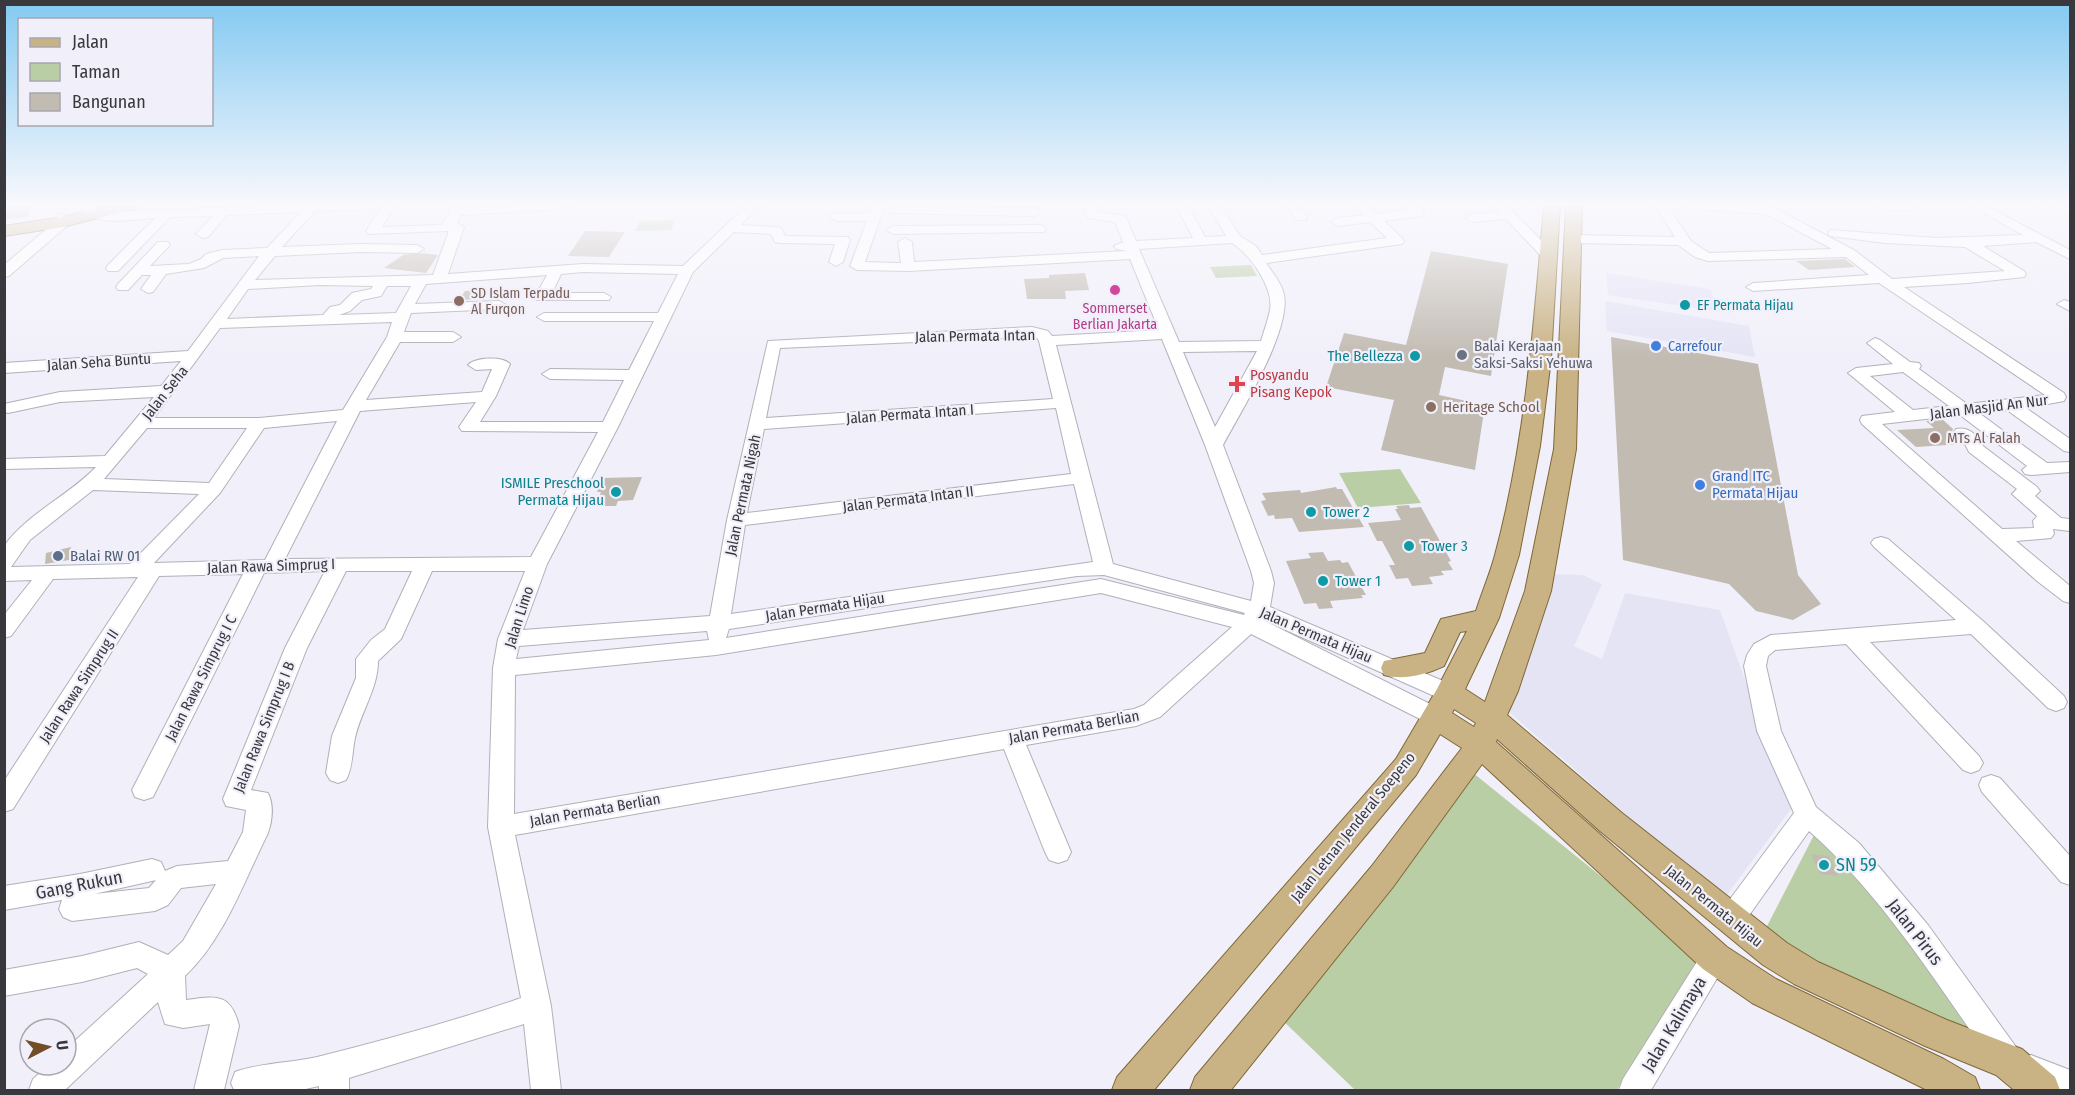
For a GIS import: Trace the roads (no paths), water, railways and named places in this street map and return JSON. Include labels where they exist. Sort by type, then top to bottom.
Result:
[{"type":"main road","name":"Jalan Letnan Jenderal Soepeno","points":[[1130,1090],[1406,767],[1442,705],[1486,618],[1508,555],[1536,403],[1548,256]]},
{"type":"main road","points":[[1208,1090],[1382,877],[1486,732],[1512,671],[1538,591],[1573,453],[1579,286],[1575,256]]},
{"type":"main road","points":[[1508,555],[1516,562],[1544,566]]},
{"type":"main road","points":[[1394,669],[1424,664],[1436,659],[1450,625],[1486,618]]},
{"type":"main road","name":"Jalan Permata Hijau","points":[[1442,705],[1486,732],[1611,822],[1775,954],[1806,973],[1938,1034],[2009,1062],[2042,1090]]},
{"type":"main road","name":"Jalan Permata Hijau","points":[[1486,732],[1715,958],[1764,991],[1931,1072],[1962,1090]]},
{"type":"main road","points":[[1931,1072],[1929,1049],[1938,1034]]},
{"type":"street","points":[[4,273],[23,256]]},
{"type":"street","points":[[113,268],[125,256]]},
{"type":"street","points":[[123,287],[152,256]]},
{"type":"street","points":[[138,271],[200,267],[215,256]]},
{"type":"street","name":"Jalan Seha","points":[[4,563],[39,520],[88,484],[110,461],[167,391],[268,256]]},
{"type":"street","points":[[440,277],[447,256]]},
{"type":"street","name":"Jalan Limo","points":[[546,1090],[537,1006],[501,827],[504,668],[509,639],[537,564],[609,427],[687,270],[701,256]]},
{"type":"street","points":[[836,262],[838,256]]},
{"type":"street","points":[[861,256],[857,266],[908,267],[949,256]]},
{"type":"street","points":[[907,256],[908,267]]},
{"type":"street","points":[[1030,256],[1046,260],[1087,256]]},
{"type":"street","points":[[1045,256],[1046,260]]},
{"type":"street","points":[[1136,256],[1214,445],[1262,577],[1263,595],[1254,617]]},
{"type":"street","points":[[1214,445],[1268,346],[1277,315],[1278,299],[1256,256]]},
{"type":"street","points":[[1258,260],[1275,256]]},
{"type":"street","points":[[1705,256],[1750,256]]},
{"type":"street","name":"Jalan Masjid An Nur","points":[[1852,256],[2064,400]]},
{"type":"street","points":[[1753,287],[1985,278],[2018,274],[1991,256]]},
{"type":"street","points":[[148,289],[164,269]]},
{"type":"street","points":[[557,269],[543,297],[604,297]]},
{"type":"street","points":[[246,285],[320,281],[382,283],[421,281],[440,277],[557,269],[687,270]]},
{"type":"street","name":"Jalan Rawa Simprug I C","points":[[144,790],[265,565],[395,338],[403,313],[421,281]]},
{"type":"street","points":[[328,319],[335,310],[345,308],[357,296],[376,293],[382,283]]},
{"type":"street","points":[[217,324],[328,319],[499,305]]},
{"type":"street","points":[[544,317],[663,317]]},
{"type":"street","name":"Jalan Permata Intan","points":[[773,344],[1032,332],[1043,334],[1047,341],[1104,568]]},
{"type":"street","points":[[395,338],[453,338]]},
{"type":"street","points":[[1047,341],[1171,341],[1268,346]]},
{"type":"street","points":[[1875,343],[1914,366],[1966,410],[2043,469]]},
{"type":"street","name":"Jalan Permata Nigah","points":[[716,647],[736,520],[773,344]]},
{"type":"street","name":"Jalan Seha Buntu","points":[[4,368],[194,355]]},
{"type":"street","points":[[476,365],[502,364],[488,396],[468,427],[609,427]]},
{"type":"street","points":[[1910,416],[1856,374],[1914,366]]},
{"type":"street","points":[[550,374],[635,375]]},
{"type":"street","points":[[8,408],[60,397],[167,391]]},
{"type":"street","points":[[141,423],[259,423],[352,410],[488,396]]},
{"type":"street","name":"Jalan Masjid An Nur","points":[[2064,400],[1868,420],[2044,576],[2070,596]]},
{"type":"street","name":"Jalan Permata Intan I","points":[[758,424],[1062,403]]},
{"type":"street","points":[[2011,405],[2070,447]]},
{"type":"street","name":"Jalan Rawa Simprug II","points":[[4,802],[144,570],[214,489],[259,423]]},
{"type":"street","points":[[1962,433],[1973,442],[1975,448],[2032,492],[2021,493],[2021,495],[2062,523]]},
{"type":"street","points":[[4,464],[110,461]]},
{"type":"street","points":[[2006,472],[2070,467]]},
{"type":"street","name":"Jalan Permata Intan II","points":[[736,520],[1080,478]]},
{"type":"street","points":[[88,484],[214,489]]},
{"type":"street","points":[[2000,535],[2043,534],[2041,522],[2062,523]]},
{"type":"street","points":[[1881,543],[1976,626],[2056,702]]},
{"type":"street","name":"Jalan Rawa Simprug I B","points":[[237,871],[258,824],[259,801],[256,799],[235,800],[296,648],[339,564]]},
{"type":"street","points":[[338,773],[344,736],[367,678],[367,659],[393,634],[425,564]]},
{"type":"street","name":"Jalan Rawa Simprug I","points":[[4,574],[265,565],[537,564]]},
{"type":"street","name":"Jalan Permata Hijau","points":[[509,639],[719,623],[1077,569],[1104,568],[1254,617],[1394,669],[1442,705]]},
{"type":"street","points":[[4,631],[49,571]]},
{"type":"street","name":"Jalan Permata Hijau","points":[[504,668],[716,647],[1090,586],[1110,587],[1254,617],[1442,705]]},
{"type":"street","name":"Jalan Permata Berlian","points":[[501,827],[1144,715],[1152,711],[1254,617]]},
{"type":"street","points":[[1853,638],[1976,626]]},
{"type":"street","points":[[1853,638],[1971,763]]},
{"type":"street","name":"Jalan Pirus","points":[[1853,638],[1771,643],[1760,649],[1755,666],[1769,731],[1807,814],[1850,851],[1918,933],[2009,1062]]},
{"type":"street","points":[[1011,738],[1058,852]]},
{"type":"street","points":[[1991,785],[2070,874]]},
{"type":"street","points":[[1731,919],[1807,814]]},
{"type":"street","name":"Gang Rukun","points":[[4,898],[80,886],[153,870]]},
{"type":"street","points":[[80,886],[72,909],[155,899],[161,894],[169,880],[177,877],[237,871]]},
{"type":"street","points":[[44,1090],[193,950],[237,871]]},
{"type":"street","points":[[4,983],[82,969],[139,955],[171,971]]},
{"type":"street","name":"Jalan Kalimaya","points":[[1634,1090],[1715,958]]},
{"type":"street","points":[[171,971],[172,1008],[175,1014],[215,1010],[221,1012],[224,1018],[225,1026],[209,1090]]},
{"type":"street","points":[[246,1083],[334,1080],[537,1006]]},
{"type":"street","name":"Jalan Permata Hijau","points":[[2009,1062],[2070,1085]]},
{"type":"place","name":"Sommerset Berlian Jakarta","points":[[1115,290]]},
{"type":"place","name":"SD Islam Terpadu Al Furqon","points":[[459,301]]},
{"type":"place","name":"EF Permata Hijau","points":[[1685,305]]},
{"type":"place","name":"Carrefour","points":[[1656,346]]},
{"type":"place","name":"Balai Kerajaan Saksi-Saksi Yehuwa","points":[[1462,355]]},
{"type":"place","name":"The Bellezza","points":[[1415,356]]},
{"type":"place","name":"Posyandu Pisang Kepok","points":[[1237,384]]},
{"type":"place","name":"Heritage School","points":[[1431,407]]},
{"type":"place","name":"MTs Al Falah","points":[[1935,438]]},
{"type":"place","name":"Grand ITC Permata Hijau","points":[[1700,485]]},
{"type":"place","name":"ISMILE Preschool Permata Hijau","points":[[616,492]]},
{"type":"place","name":"Tower 2","points":[[1311,512]]},
{"type":"place","name":"Tower 3","points":[[1409,546]]},
{"type":"place","name":"Balai RW 01","points":[[58,556]]},
{"type":"place","name":"Tower 1","points":[[1323,581]]},
{"type":"place","name":"SN 59","points":[[1824,865]]}]
